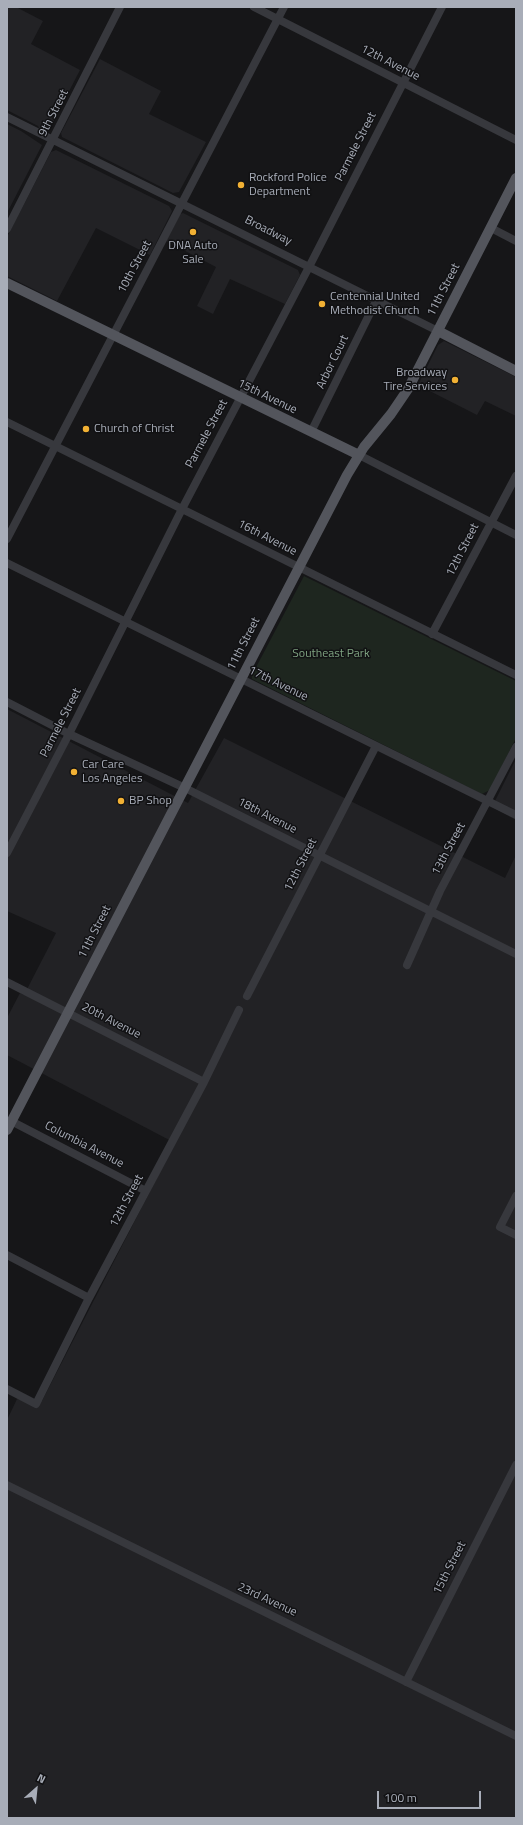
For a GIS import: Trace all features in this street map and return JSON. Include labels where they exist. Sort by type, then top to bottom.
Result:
[{"type":"main road","name":"11th Street","points":[[9,1126],[347,475],[359,455],[400,401],[438,331],[516,178]]},
{"type":"main road","name":"15th Avenue","points":[[7,283],[359,455]]},
{"type":"main road","name":"Broadway","points":[[438,331],[516,371]]},
{"type":"street","name":"9th Street","points":[[7,229],[120,7]]},
{"type":"street","name":"12th Avenue","points":[[254,7],[516,140]]},
{"type":"street","name":"10th Street","points":[[7,538],[284,7]]},
{"type":"street","name":"Parmele Street","points":[[7,852],[69,734],[182,509],[309,267],[442,7]]},
{"type":"street","name":"Broadway","points":[[7,116],[376,302],[438,331]]},
{"type":"street","points":[[491,228],[516,241]]},
{"type":"street","name":"Arbor Court","points":[[311,432],[376,302]]},
{"type":"street","name":"16th Avenue","points":[[7,422],[516,675]]},
{"type":"street","name":"15th Avenue","points":[[359,455],[516,535]]},
{"type":"street","name":"12th Street","points":[[432,634],[516,476]]},
{"type":"street","name":"17th Avenue","points":[[7,563],[516,815]]},
{"type":"street","name":"18th Avenue","points":[[7,702],[69,734],[185,788],[516,954]]},
{"type":"street","name":"12th Street","points":[[247,996],[376,746]]},
{"type":"street","name":"13th Street","points":[[408,965],[431,911],[516,747]]},
{"type":"street","name":"20th Avenue","points":[[7,982],[204,1082]]},
{"type":"street","name":"12th Street","points":[[7,1389],[36,1404],[89,1298],[204,1082],[239,1010]]},
{"type":"street","name":"Columbia Avenue","points":[[9,1126],[146,1191]]},
{"type":"street","points":[[516,1196],[500,1227],[516,1235]]},
{"type":"street","points":[[7,1255],[89,1298]]},
{"type":"street","name":"15th Street","points":[[406,1682],[516,1465]]},
{"type":"street","name":"23rd Avenue","points":[[7,1485],[516,1736]]},
{"type":"shaded area","points":[[7,7],[16,7],[43,21],[31,44],[80,70],[50,128],[47,131],[40,130],[38,126],[7,110]]},
{"type":"shaded area","points":[[100,59],[161,91],[149,114],[206,142],[179,192],[173,193],[62,137],[61,133]]},
{"type":"shaded area","points":[[7,124],[21,131],[42,145],[7,213]]},
{"type":"shaded area","points":[[56,150],[169,206],[172,211],[150,255],[96,228],[57,301],[7,276],[7,237],[51,152]]},
{"type":"shaded area","points":[[183,213],[298,270],[300,275],[285,304],[230,279],[213,314],[197,306],[216,267],[166,241],[180,214]]},
{"type":"shaded area","points":[[444,341],[516,377],[516,416],[485,401],[477,415],[418,385],[438,345]]},
{"type":"shaded area","points":[[7,709],[188,803],[224,738],[505,878],[516,855],[516,1818],[7,1818],[7,1420],[17,1399],[42,1401],[175,1143],[7,1055],[7,1018],[20,993],[24,995],[56,933],[7,911]]},
{"type":"shaded area","points":[[516,759],[516,820],[492,807]]},
{"type":"green space","name":"Southeast Park","points":[[304,576],[516,681],[516,738],[490,790],[482,794],[252,679],[252,675]]},
{"type":"place","name":"Rockford Police Department","points":[[241,185]]},
{"type":"place","name":"DNA Auto Sale","points":[[193,232]]},
{"type":"place","name":"Centennial United Methodist Church","points":[[322,304]]},
{"type":"place","name":"Broadway Tire Services","points":[[455,380]]},
{"type":"place","name":"Church of Christ","points":[[86,429]]},
{"type":"place","name":"Car Care Los Angeles","points":[[74,772]]},
{"type":"place","name":"BP Shop","points":[[121,801]]}]
